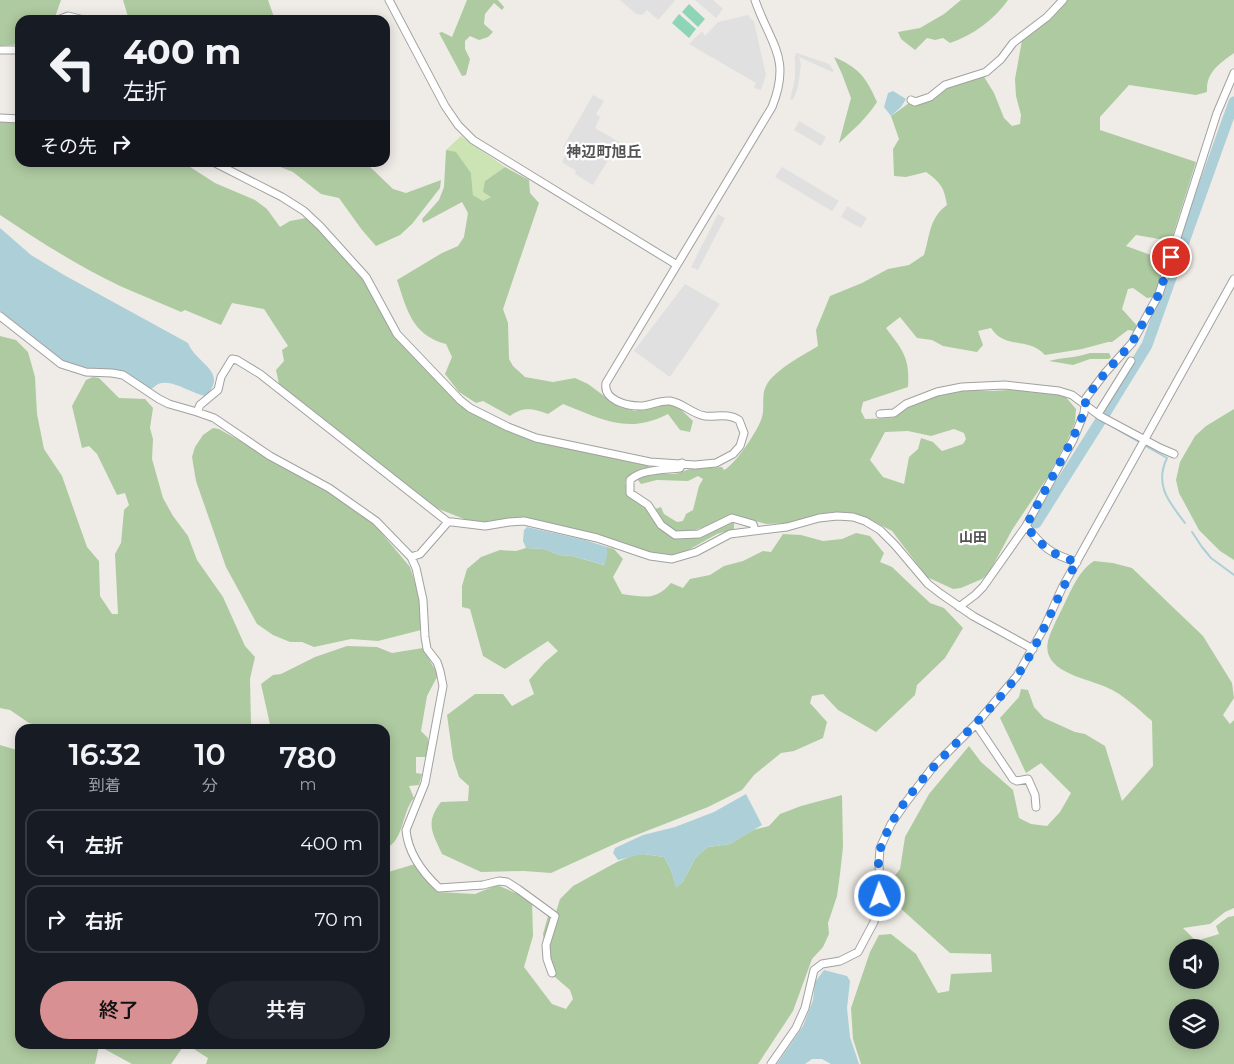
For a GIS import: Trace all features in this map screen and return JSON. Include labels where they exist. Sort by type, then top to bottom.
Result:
[{"type":"street","points":[[389,0],[445,106],[458,125],[473,140],[677,264]]},
{"type":"street","points":[[223,167],[282,197],[304,211],[320,226],[366,277],[397,334],[460,400],[470,408],[508,427],[536,438],[650,462],[716,463],[732,454],[740,446],[744,433],[738,420],[728,416],[707,416],[695,413],[672,401],[653,402],[641,406],[618,401],[610,397],[605,388],[606,383],[767,116],[776,97],[780,83],[779,56],[756,0]]},
{"type":"street","points":[[911,100],[915,102],[930,97],[945,85],[986,72],[1001,59],[1013,43],[1047,17],[1063,0]]},
{"type":"street","points":[[0,50],[15,50]]},
{"type":"street","points":[[959,607],[983,587],[1026,526],[1072,440],[1084,413],[1086,398],[1132,343],[1159,294],[1217,113],[1234,73]]},
{"type":"street","points":[[0,118],[15,119]]},
{"type":"street","points":[[771,1064],[796,1028],[805,1008],[814,970],[822,964],[840,961],[858,952],[874,922],[880,896],[880,848],[891,824],[906,801],[933,767],[976,724],[1017,676],[1031,648],[1046,626],[1062,588],[1234,279]]},
{"type":"street","points":[[0,316],[60,364],[86,372],[124,375],[169,404],[214,418],[270,456],[354,504],[376,521],[411,557],[416,568],[423,600],[424,638],[428,649],[437,662],[443,686],[425,783],[406,830],[406,838],[416,860],[428,878],[439,888],[483,885],[499,881],[507,882],[555,916],[546,945],[547,959],[552,973]]},
{"type":"street","points":[[197,412],[200,405],[218,390],[221,377],[232,359],[237,360],[260,374],[448,522],[485,526],[524,521],[597,538],[650,556],[672,559],[696,552],[730,534],[787,527],[819,518],[853,517],[865,521],[880,530],[928,584],[959,607],[1031,648]]},
{"type":"street","points":[[1101,416],[1131,361]]},
{"type":"street","points":[[880,414],[894,413],[906,404],[937,392],[962,387],[1005,386],[1059,391],[1072,395],[1101,416],[1174,454]]},
{"type":"street","points":[[682,463],[680,468],[635,476],[630,480],[630,493],[648,505],[661,525],[675,535],[699,534],[732,518],[753,524],[754,530]]},
{"type":"street","points":[[411,557],[420,554],[448,522]]},
{"type":"street","points":[[1026,526],[1043,547],[1058,556],[1077,562]]},
{"type":"street","points":[[976,724],[1013,779],[1017,781],[1028,779],[1035,795],[1036,807]]},
{"type":"green space","points":[[0,0],[61,0],[56,15],[15,15],[15,44],[0,46]]},
{"type":"green space","points":[[123,0],[268,0],[273,15],[128,15]]},
{"type":"green space","points":[[467,0],[498,0],[504,7],[502,10],[494,3],[485,14],[484,24],[493,32],[488,37],[479,40],[470,36],[465,41],[465,49],[470,59],[466,75],[462,76],[439,33],[442,32],[452,37]]},
{"type":"green space","points":[[961,0],[1008,0],[982,26],[967,36],[950,43],[943,38],[935,40],[927,38],[915,50],[901,39],[898,32],[920,28],[944,14]]},
{"type":"green space","points":[[1066,0],[1234,0],[1234,53],[1214,69],[1207,85],[1207,92],[1196,95],[1129,85],[1100,117],[1100,130],[1196,162],[1171,241],[1136,235],[1126,246],[1159,258],[1166,265],[1154,297],[1147,298],[1133,288],[1128,289],[1122,309],[1139,328],[1134,331],[1128,330],[1112,342],[1045,355],[1031,346],[1003,339],[991,328],[978,331],[983,345],[977,352],[943,346],[932,340],[917,338],[900,317],[886,328],[904,355],[908,368],[908,387],[863,402],[861,411],[865,419],[892,418],[910,406],[936,393],[960,389],[1049,391],[1065,396],[1076,409],[1075,422],[1067,441],[1047,478],[1012,530],[989,573],[982,579],[961,588],[953,589],[927,577],[892,531],[865,517],[846,512],[832,512],[788,523],[766,524],[732,514],[697,529],[679,532],[670,529],[663,523],[655,509],[661,507],[664,514],[677,522],[683,521],[686,514],[693,510],[699,486],[703,479],[698,476],[688,481],[657,480],[641,484],[638,480],[642,476],[654,474],[675,474],[690,469],[722,467],[724,470],[729,467],[746,446],[760,423],[763,413],[763,397],[770,380],[789,364],[818,346],[816,330],[830,296],[862,283],[888,269],[909,265],[924,255],[933,222],[947,205],[946,199],[941,186],[926,172],[906,177],[894,176],[893,149],[899,139],[891,116],[912,101],[983,75],[994,93],[1004,118],[1012,126],[1020,124],[1021,115],[1016,96],[1015,79],[1022,40]],"holes":[[[954,429],[964,433],[966,439],[963,444],[942,451],[933,442],[921,438],[918,449],[909,457],[904,484],[883,477],[870,460],[885,432],[908,431],[931,436]]]},
{"type":"green space","points":[[689,4],[705,19],[698,27],[682,12]]},
{"type":"green space","points":[[679,14],[696,29],[689,38],[672,23]]},
{"type":"green space","points":[[834,57],[850,65],[861,74],[877,102],[855,129],[839,143],[851,98]]},
{"type":"green space","points":[[0,120],[15,121],[15,167],[190,167],[215,183],[255,200],[267,209],[280,227],[290,221],[306,218],[365,277],[395,334],[460,401],[501,426],[647,464],[649,468],[628,478],[625,482],[627,489],[645,505],[652,516],[680,536],[700,537],[728,522],[734,522],[734,529],[717,534],[683,553],[671,555],[644,552],[603,536],[526,518],[483,523],[469,521],[434,507],[347,442],[279,384],[276,370],[284,361],[282,350],[288,346],[264,309],[232,303],[221,325],[185,310],[181,312],[120,286],[89,270],[44,244],[0,215]]},
{"type":"green space","points":[[461,136],[505,167],[485,181],[491,197],[483,201],[473,195],[471,173],[456,153],[446,150]]},
{"type":"green space","points":[[446,150],[456,152],[471,173],[473,195],[483,201],[491,197],[483,192],[485,181],[505,167],[529,180],[530,193],[539,203],[503,309],[508,323],[509,359],[513,366],[525,377],[553,382],[575,378],[588,384],[619,407],[635,411],[656,404],[675,404],[693,421],[690,432],[680,430],[668,414],[653,420],[627,424],[603,419],[563,404],[548,414],[529,409],[510,416],[483,401],[476,403],[459,392],[445,374],[452,357],[446,344],[435,340],[418,328],[408,311],[397,280],[442,253],[458,246],[464,237],[468,213],[462,202],[423,223],[422,219],[439,200],[444,187]]},
{"type":"green space","points":[[280,167],[370,167],[393,189],[406,193],[441,180],[440,188],[412,224],[400,235],[376,246],[339,198],[321,194],[293,172]]},
{"type":"green space","points":[[0,336],[16,340],[28,352],[35,377],[37,414],[44,449],[62,476],[87,547],[99,561],[100,596],[112,614],[118,614],[115,554],[121,543],[124,510],[129,505],[125,493],[117,495],[97,454],[89,446],[82,448],[72,406],[86,380],[93,377],[99,378],[119,398],[145,399],[153,408],[150,428],[153,439],[152,459],[163,498],[173,516],[188,536],[197,560],[223,597],[245,646],[255,657],[250,679],[251,724],[32,724],[10,710],[0,708]]},
{"type":"green space","points":[[1090,353],[1109,353],[1111,357],[1109,359],[1090,359],[1073,365],[1049,361],[1080,356]]},
{"type":"green space","points":[[1234,409],[1234,560],[1220,551],[1199,530],[1179,493],[1176,480],[1180,462],[1195,436],[1206,426]]},
{"type":"green space","points":[[213,428],[219,429],[328,491],[374,524],[410,567],[420,598],[421,630],[378,641],[351,639],[314,647],[302,642],[290,642],[273,635],[257,624],[226,567],[196,481],[192,457],[195,447],[203,435]]},
{"type":"green space","points":[[856,533],[870,536],[884,553],[880,562],[892,567],[930,603],[944,608],[963,628],[945,658],[917,685],[915,695],[876,732],[838,710],[823,694],[812,696],[810,703],[827,722],[823,738],[794,751],[781,753],[754,775],[742,790],[708,807],[621,841],[551,873],[524,871],[481,872],[442,854],[433,833],[433,816],[441,802],[468,801],[469,786],[459,777],[453,758],[447,715],[475,694],[503,694],[512,706],[534,694],[529,680],[558,651],[548,641],[505,669],[483,656],[470,609],[462,607],[462,586],[467,569],[481,557],[500,550],[544,549],[559,555],[572,556],[604,565],[607,547],[614,549],[623,559],[613,577],[622,594],[649,596],[660,593],[671,583],[683,588],[690,579],[710,575],[724,566],[743,561],[763,551],[771,552],[783,534],[801,535],[823,541],[842,539]]},
{"type":"green space","points":[[1094,561],[1132,568],[1203,636],[1232,683],[1234,698],[1223,715],[1230,724],[1234,720],[1234,908],[1225,912],[1210,924],[1183,928],[1194,939],[1169,939],[1169,989],[1219,989],[1219,939],[1203,939],[1219,934],[1216,926],[1228,917],[1234,916],[1234,1064],[861,1064],[853,1039],[851,1008],[870,952],[879,935],[891,934],[916,954],[938,993],[949,991],[951,974],[992,972],[991,954],[950,953],[888,897],[889,883],[900,869],[905,837],[929,794],[969,746],[981,762],[1013,790],[1019,818],[1031,824],[1047,826],[1060,812],[1071,793],[1041,763],[1026,773],[1000,718],[1019,697],[1021,689],[1028,690],[1034,707],[1044,718],[1075,732],[1085,734],[1105,746],[1122,801],[1153,766],[1152,721],[1130,702],[1112,690],[1077,677],[1058,667],[1051,660],[1048,652],[1048,641],[1054,625],[1083,570]]},
{"type":"green space","points":[[347,646],[377,647],[392,653],[423,648],[438,675],[427,696],[421,731],[428,738],[428,757],[416,757],[416,773],[422,774],[419,785],[409,786],[414,798],[407,811],[400,833],[390,846],[390,724],[270,724],[261,684],[273,675],[281,674],[315,657]]},
{"type":"green space","points":[[0,745],[15,750],[15,1049],[98,1049],[95,1064],[0,1064]]},
{"type":"green space","points":[[842,795],[843,847],[837,896],[828,923],[829,934],[823,947],[812,959],[793,1011],[758,1064],[206,1064],[208,1058],[194,1049],[390,1049],[390,872],[415,864],[427,881],[438,892],[475,894],[497,885],[532,900],[533,936],[524,967],[552,1004],[566,1009],[573,999],[570,990],[548,971],[543,934],[548,916],[556,912],[560,899],[573,886],[617,862],[643,854],[664,857],[671,870],[676,887],[682,883],[696,857],[708,847],[730,844],[753,830],[769,826],[780,814]]},
{"type":"green space","points":[[104,1049],[182,1049],[171,1064],[132,1064]]},
{"type":"shaded area","points":[[620,0],[675,1],[658,20],[647,10],[642,15],[636,14]]},
{"type":"shaded area","points":[[695,0],[713,0],[723,9],[716,18]]},
{"type":"shaded area","points":[[748,15],[754,22],[766,75],[761,90],[754,88],[756,83],[689,44],[702,31],[705,36],[718,22]]},
{"type":"shaded area","points":[[797,53],[829,64],[834,71],[832,72],[799,57],[801,64],[798,87],[793,100],[790,100],[795,78],[795,54]]},
{"type":"shaded area","points":[[593,95],[604,101],[596,114],[600,117],[595,128],[619,142],[593,185],[575,174],[576,171],[562,162],[568,151],[563,147]]},
{"type":"shaded area","points":[[799,121],[826,137],[821,146],[794,130]]},
{"type":"shaded area","points":[[782,167],[839,201],[832,211],[775,177]]},
{"type":"shaded area","points":[[847,206],[867,218],[861,228],[841,217]]},
{"type":"shaded area","points":[[718,214],[725,218],[698,270],[691,267]]},
{"type":"shaded area","points":[[685,284],[720,304],[670,377],[634,351]]},
{"type":"water","points":[[893,91],[906,99],[901,107],[891,116],[884,107],[888,93]]},
{"type":"water","points":[[0,228],[31,255],[188,343],[197,357],[213,374],[212,387],[206,396],[171,383],[158,384],[150,389],[127,373],[105,369],[88,370],[64,363],[0,311]]},
{"type":"water","points":[[527,527],[607,547],[605,565],[572,556],[559,555],[544,549],[526,548],[523,541],[524,530]]},
{"type":"water","points":[[746,794],[762,825],[730,844],[708,847],[696,857],[682,883],[676,888],[671,870],[664,857],[643,854],[618,860],[613,853],[615,848],[643,835],[675,827],[714,812]]},
{"type":"water","points":[[824,970],[847,976],[850,981],[847,1008],[850,1037],[859,1064],[831,1064],[822,1059],[812,1059],[805,1064],[777,1064],[803,1026],[813,1000],[815,982]]},
{"type":"waterway","points":[[1104,415],[1147,345],[1234,102]]},
{"type":"waterway","points":[[1036,523],[1101,420]]},
{"type":"waterway","points":[[1113,427],[1139,442]]},
{"type":"waterway","points":[[1144,445],[1167,458],[1162,477],[1165,493],[1185,523]]},
{"type":"waterway","points":[[1192,532],[1211,558],[1234,575]]},
{"type":"district","name":"神辺町旭丘","points":[[604,152]]},
{"type":"district","name":"山田","points":[[973,537]]},
{"type":"route","points":[[880,896],[880,848],[891,824],[906,801],[933,767],[976,724],[1017,676],[1046,626],[1062,588],[1077,562],[1058,556],[1043,547],[1026,526],[1072,440],[1084,413],[1086,398],[1132,343],[1159,294],[1171,257]]}]
